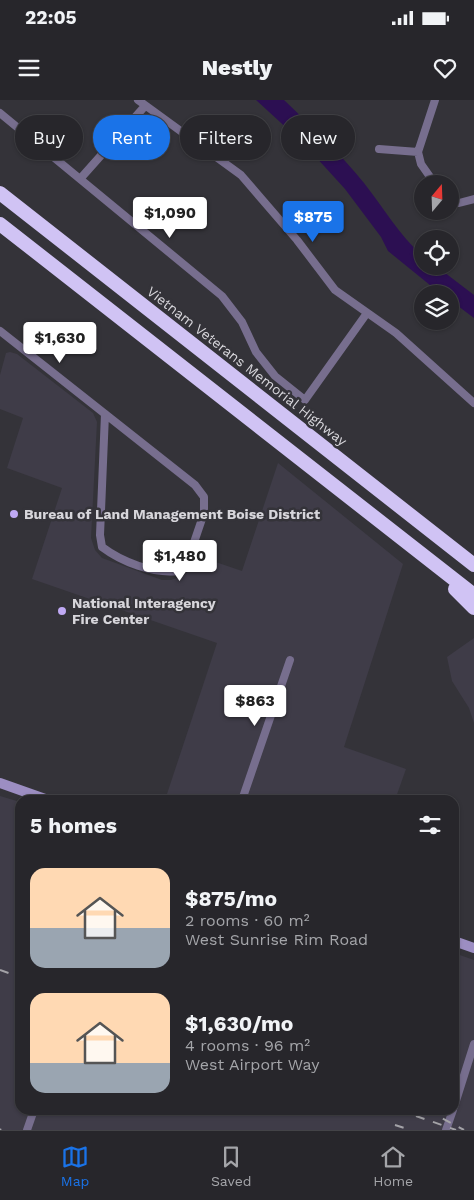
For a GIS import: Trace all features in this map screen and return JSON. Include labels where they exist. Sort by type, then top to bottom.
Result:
[{"type":"highway","name":"Vietnam Veterans Memorial Highway","points":[[0,193],[474,566]]},
{"type":"highway","points":[[0,224],[474,594]]},
{"type":"highway","points":[[288,419],[474,556]]},
{"type":"highway","points":[[331,483],[474,608]]},
{"type":"street","points":[[138,100],[241,175],[297,240],[335,290],[396,333],[474,403]]},
{"type":"street","points":[[429,175],[421,164],[418,152],[434,100]]},
{"type":"street","points":[[80,179],[145,106]]},
{"type":"street","points":[[0,113],[222,296],[242,322],[256,352],[275,376],[305,400],[366,312]]},
{"type":"street","points":[[379,149],[418,152]]},
{"type":"street","points":[[459,201],[465,202],[474,198]]},
{"type":"street","points":[[0,331],[195,484],[204,497],[204,513],[188,560],[178,571],[162,573],[113,556],[102,547],[100,536],[105,414]]},
{"type":"street","points":[[244,795],[290,660]]},
{"type":"street","points":[[0,783],[34,795]]},
{"type":"street","points":[[459,943],[474,948]]},
{"type":"street","points":[[459,1090],[474,1044]]},
{"type":"street","points":[[27,1130],[32,1115]]},
{"type":"street","points":[[446,1130],[451,1115]]},
{"type":"shaded area","points":[[256,100],[284,100],[300,115],[281,115],[281,123]]},
{"type":"shaded area","points":[[319,160],[344,160],[355,172],[414,247],[414,272],[388,251],[381,237],[345,189]]},
{"type":"shaded area","points":[[418,275],[448,275],[474,295],[474,318],[459,307],[459,285],[430,285]]},
{"type":"shaded area","points":[[6,353],[17,354],[93,413],[97,422],[91,538],[95,550],[102,558],[162,580],[171,580],[183,576],[189,570],[195,555],[242,571],[278,463],[403,564],[344,747],[406,769],[397,795],[167,795],[217,643],[32,579],[62,488],[7,468],[23,418],[0,409],[0,375]]},
{"type":"shaded area","points":[[474,638],[474,723],[469,708],[452,681],[447,657]]},
{"type":"shaded area","points":[[0,796],[15,800],[15,1115],[459,1115],[459,955],[474,960],[474,1130],[0,1130]]},
{"type":"railway","points":[[0,970],[15,975]]},
{"type":"railway","points":[[413,1115],[456,1130]]},
{"type":"railway","points":[[436,1115],[464,1130]]},
{"type":"railway","points":[[395,1125],[411,1130]]},
{"type":"place","name":"Bureau of Land Management Boise District","points":[[14,514]]},
{"type":"place","name":"National Interagency Fire Center","points":[[62,611]]}]
